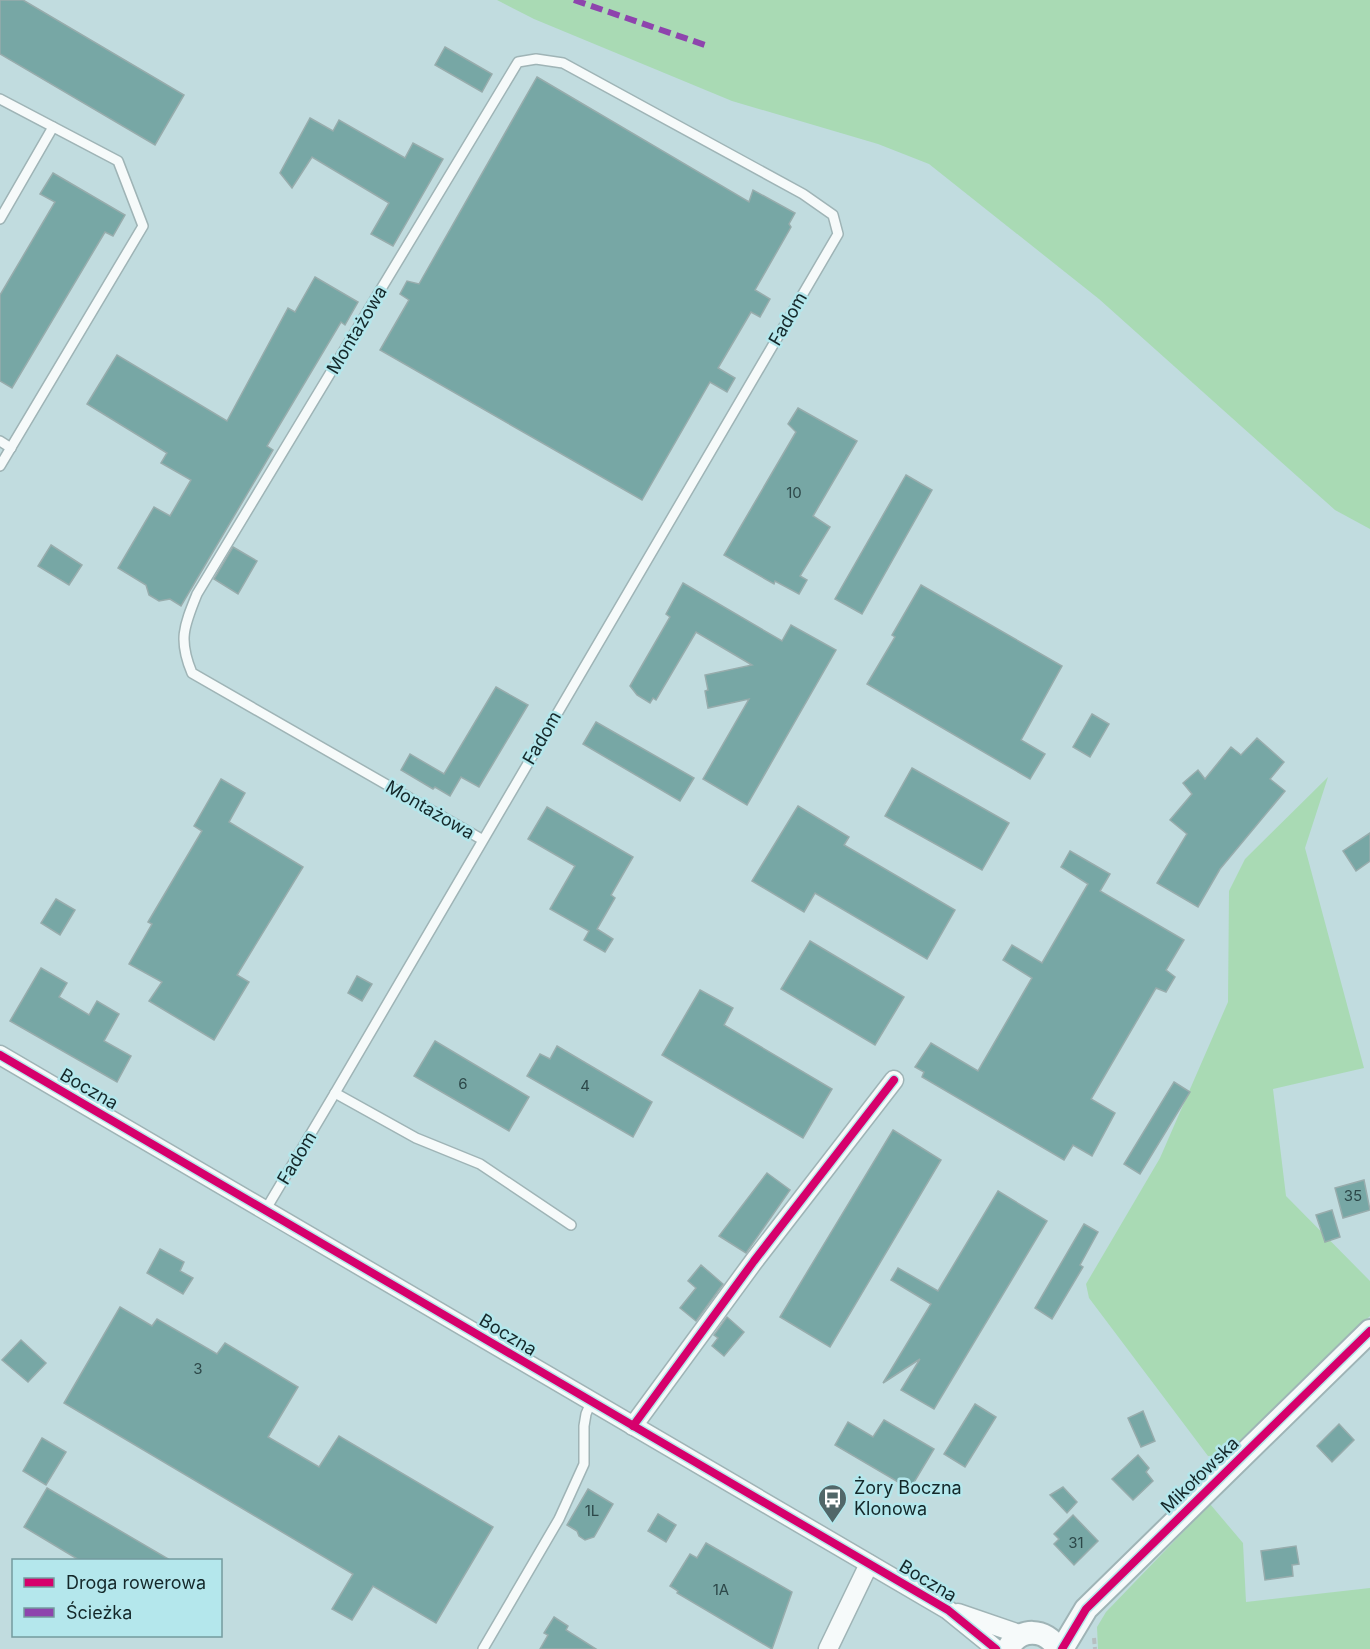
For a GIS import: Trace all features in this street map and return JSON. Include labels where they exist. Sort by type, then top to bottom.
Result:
[{"type":"street","name":"Boczna","points":[[0,1055],[948,1610],[996,1649]]},
{"type":"street","points":[[633,1426],[747,1271],[894,1080]]},
{"type":"street","name":"Mikołowska","points":[[1038,1643],[1086,1609],[1370,1331]]},
{"type":"street","points":[[828,1649],[869,1564]]},
{"type":"street","name":"Boczna","points":[[948,1610],[1038,1643]]},
{"type":"lane","name":"Montażowa","points":[[483,840],[192,673],[185,655],[184,627],[197,594],[518,62],[536,59],[563,63],[818,204],[833,215],[838,234],[818,267]]},
{"type":"lane","points":[[0,99],[118,161],[143,226],[0,466]]},
{"type":"lane","points":[[0,219],[53,127]]},
{"type":"lane","name":"Fadom","points":[[266,1209],[818,267]]},
{"type":"lane","points":[[0,441],[11,448]]},
{"type":"lane","points":[[335,1094],[416,1138],[480,1164],[571,1226]]},
{"type":"lane","points":[[483,1649],[559,1519],[584,1464],[584,1426],[591,1402]]},
{"type":"green space","points":[[497,0],[1370,0],[1370,529],[1335,510],[1099,299],[929,164],[878,144],[732,101],[534,19]]},
{"type":"green space","points":[[1328,777],[1305,848],[1364,1068],[1273,1089],[1286,1196],[1370,1281],[1370,1316],[1228,1454],[1208,1456],[1089,1298],[1086,1284],[1160,1158],[1228,1002],[1229,891],[1245,859]]},
{"type":"green space","points":[[1210,1504],[1243,1543],[1246,1602],[1370,1588],[1370,1649],[1098,1649],[1097,1627],[1106,1612]]},
{"type":"building","points":[[0,0],[23,0],[184,95],[155,145],[0,54]]},
{"type":"building","points":[[445,47],[492,74],[482,92],[435,65]]},
{"type":"building","points":[[537,77],[749,202],[753,190],[795,213],[789,224],[791,227],[755,290],[770,299],[760,317],[751,312],[718,368],[735,378],[727,392],[710,382],[642,500],[380,350],[409,300],[400,294],[407,281],[419,284]]},
{"type":"building","points":[[310,118],[333,131],[339,120],[405,158],[413,143],[443,159],[393,246],[371,234],[389,203],[312,157],[292,188],[280,173]]},
{"type":"building","points":[[53,173],[125,215],[113,236],[105,232],[12,388],[0,381],[0,295],[55,202],[40,194]]},
{"type":"building","points":[[315,277],[358,302],[345,325],[341,322],[267,446],[273,450],[181,606],[170,599],[159,601],[149,595],[146,585],[118,568],[154,507],[170,516],[191,480],[161,463],[167,453],[87,404],[117,355],[227,421],[288,308],[295,312]]},
{"type":"building","points":[[798,408],[857,441],[813,516],[830,527],[800,576],[807,580],[799,594],[775,581],[774,584],[724,555],[796,432],[788,424]]},
{"type":"building","points":[[906,475],[932,490],[862,614],[835,599]]},
{"type":"building","points":[[51,545],[82,565],[69,585],[38,566]]},
{"type":"building","points":[[233,547],[257,561],[238,594],[214,579]]},
{"type":"building","points":[[683,583],[782,641],[791,625],[836,650],[747,805],[703,779],[749,699],[708,708],[705,675],[752,665],[696,632],[656,700],[653,698],[650,703],[637,695],[630,686],[670,617],[666,614]]},
{"type":"building","points":[[921,585],[1062,666],[1021,740],[1045,754],[1030,779],[867,684],[895,637],[892,635]]},
{"type":"building","points":[[496,687],[528,705],[479,787],[461,777],[450,796],[401,770],[410,754],[444,774]]},
{"type":"building","points":[[1092,714],[1109,724],[1090,757],[1073,747]]},
{"type":"building","points":[[596,722],[694,778],[680,801],[583,744]]},
{"type":"building","points":[[1257,738],[1284,762],[1270,779],[1285,791],[1220,869],[1198,907],[1157,883],[1187,834],[1170,820],[1192,794],[1183,783],[1198,770],[1205,779],[1231,747],[1241,755]]},
{"type":"building","points":[[912,768],[1009,823],[982,870],[885,816]]},
{"type":"building","points":[[221,779],[245,793],[229,822],[303,867],[237,975],[249,982],[214,1040],[149,1001],[162,982],[129,964],[152,924],[148,922],[202,831],[194,826]]},
{"type":"building","points":[[798,806],[849,837],[844,845],[955,910],[927,959],[815,893],[804,912],[752,881]]},
{"type":"building","points":[[547,807],[633,857],[611,895],[615,898],[597,929],[613,939],[605,952],[584,940],[589,931],[550,909],[575,866],[528,839]]},
{"type":"building","points":[[1370,833],[1370,861],[1356,871],[1343,851]]},
{"type":"building","points":[[1070,851],[1110,874],[1100,891],[1184,940],[1166,970],[1175,977],[1166,992],[1156,988],[1091,1099],[1115,1113],[1092,1156],[1073,1145],[1064,1160],[922,1077],[924,1072],[915,1067],[931,1043],[978,1071],[1032,978],[1003,960],[1012,945],[1042,963],[1088,884],[1061,867]]},
{"type":"building","points":[[56,899],[75,910],[60,935],[41,923]]},
{"type":"building","points":[[810,941],[904,997],[875,1045],[781,989]]},
{"type":"building","points":[[41,968],[67,983],[59,997],[89,1015],[97,1001],[119,1014],[104,1041],[131,1056],[117,1082],[10,1021]]},
{"type":"building","points":[[357,976],[372,984],[362,1001],[348,993]]},
{"type":"building","points":[[700,990],[733,1008],[724,1025],[832,1089],[803,1138],[662,1055]]},
{"type":"building","points":[[435,1041],[529,1097],[509,1131],[414,1076]]},
{"type":"building","points":[[557,1046],[652,1102],[633,1137],[527,1076],[540,1054],[550,1059]]},
{"type":"building","points":[[1174,1082],[1190,1092],[1140,1174],[1124,1164]]},
{"type":"building","points":[[893,1130],[941,1160],[830,1347],[780,1317]]},
{"type":"building","points":[[767,1173],[790,1190],[746,1253],[719,1236]]},
{"type":"building","points":[[1364,1180],[1370,1210],[1343,1218],[1335,1188]]},
{"type":"building","points":[[998,1191],[1047,1221],[934,1409],[901,1390],[920,1359],[883,1383],[931,1304],[891,1280],[898,1268],[938,1291]]},
{"type":"building","points":[[1332,1210],[1340,1237],[1325,1242],[1316,1215]]},
{"type":"building","points":[[1084,1224],[1098,1232],[1080,1265],[1083,1267],[1052,1319],[1035,1308]]},
{"type":"building","points":[[160,1249],[184,1262],[180,1271],[193,1278],[183,1294],[147,1273]]},
{"type":"building","points":[[701,1265],[723,1284],[696,1321],[680,1308],[696,1288],[688,1281]]},
{"type":"building","points":[[120,1307],[152,1326],[157,1319],[217,1354],[225,1343],[298,1387],[268,1437],[319,1467],[339,1436],[493,1527],[436,1623],[373,1586],[352,1620],[332,1609],[353,1574],[64,1403]]},
{"type":"building","points":[[727,1317],[744,1332],[724,1356],[712,1346],[718,1338],[714,1335]]},
{"type":"building","points":[[21,1340],[46,1363],[28,1382],[2,1360]]},
{"type":"building","points":[[975,1404],[996,1417],[965,1467],[944,1454]]},
{"type":"building","points":[[1143,1411],[1155,1441],[1141,1447],[1128,1418]]},
{"type":"building","points":[[884,1420],[934,1449],[910,1489],[835,1445],[848,1422],[873,1437]]},
{"type":"building","points":[[1339,1424],[1354,1440],[1332,1462],[1317,1446]]},
{"type":"building","points":[[42,1438],[66,1452],[46,1485],[23,1471]]},
{"type":"building","points":[[1138,1455],[1149,1468],[1146,1472],[1153,1481],[1133,1500],[1112,1479]]},
{"type":"building","points":[[1063,1487],[1077,1502],[1067,1513],[1050,1495]]},
{"type":"building","points":[[47,1488],[168,1559],[77,1559],[24,1527]]},
{"type":"building","points":[[588,1489],[613,1504],[594,1537],[585,1540],[567,1525]]},
{"type":"building","points":[[658,1514],[676,1525],[666,1542],[648,1531]]},
{"type":"building","points":[[1073,1515],[1098,1541],[1074,1565],[1054,1544],[1059,1539],[1054,1534]]},
{"type":"building","points":[[706,1543],[792,1592],[772,1649],[677,1593],[678,1591],[670,1586],[690,1554],[697,1558]]},
{"type":"building","points":[[1296,1546],[1299,1564],[1292,1565],[1293,1576],[1265,1580],[1261,1551]]},
{"type":"building","points":[[554,1617],[568,1626],[566,1630],[596,1649],[540,1649],[548,1635],[544,1633]]},
{"type":"marked path","points":[[574,0],[708,46]]},
{"type":"cycle path","points":[[0,1055],[948,1610],[996,1649]]},
{"type":"cycle path","points":[[633,1426],[754,1261],[894,1080]]},
{"type":"cycle path","points":[[1062,1649],[1086,1609],[1370,1331]]},
{"type":"place","name":"Żory Boczna Klonowa","points":[[833,1524]]}]
